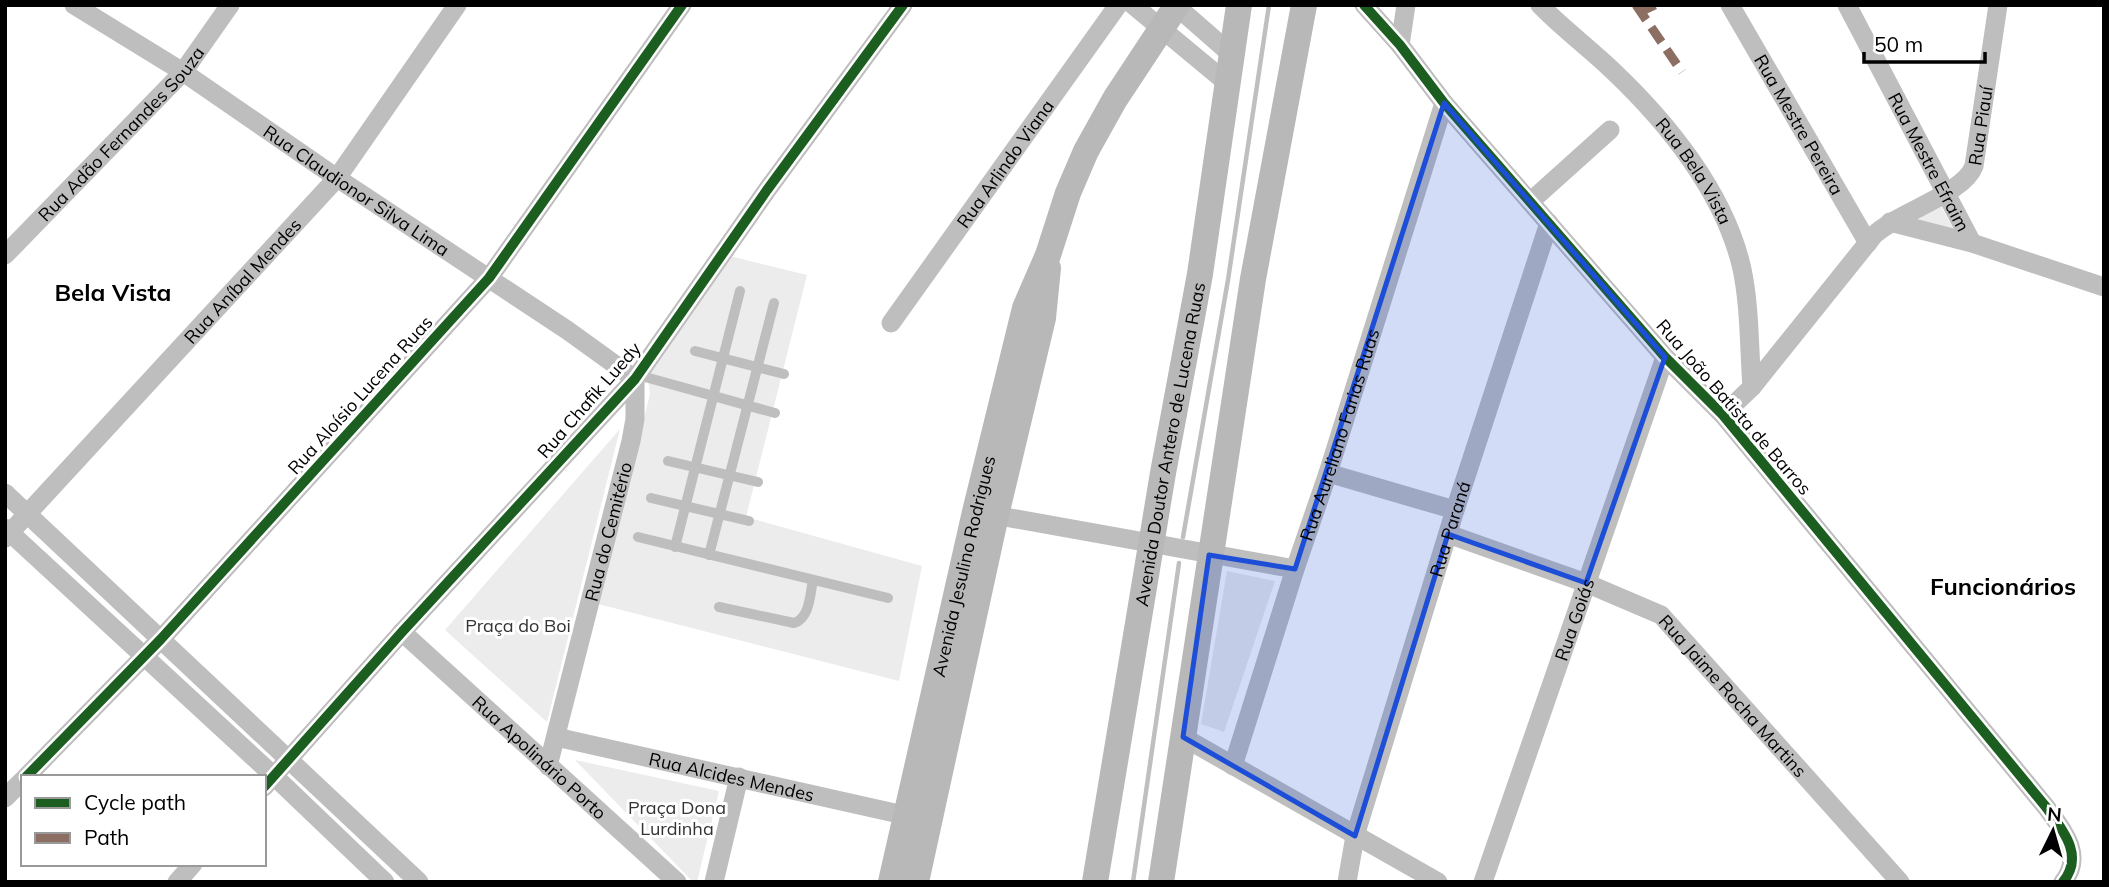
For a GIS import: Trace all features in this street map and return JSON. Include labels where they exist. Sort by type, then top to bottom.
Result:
[{"type":"main road","name":"Avenida Doutor Antero de Lucena Ruas","points":[[1095,882],[1200,274],[1239,5]]},
{"type":"main road","points":[[1161,882],[1209,555],[1254,279],[1304,5]]},
{"type":"main road","name":"Avenida Jesulino Rodrigues","points":[[891,882],[918,818],[985,513],[1044,318],[1048,255],[1068,193],[1086,151],[1115,99],[1176,6]]},
{"type":"main road","name":"Avenida Jesulino Rodrigues","points":[[916,882],[918,818]]},
{"type":"street","name":"Rua Claudionor Silva Lima","points":[[74,5],[183,72],[337,178],[637,377]]},
{"type":"street","name":"Rua Adão Fernandes Souza","points":[[5,255],[183,72],[230,5]]},
{"type":"street","name":"Rua Aníbal Mendes","points":[[7,533],[28,514],[337,178],[457,5]]},
{"type":"street","name":"Rua Aloísio Lucena Ruas","points":[[27,775],[161,639],[489,278],[682,5]]},
{"type":"street","name":"Rua Chafik Luedy","points":[[269,781],[637,377],[767,190],[903,5]]},
{"type":"street","name":"Rua Arlindo Viana","points":[[891,323],[1118,5]]},
{"type":"street","points":[[1133,5],[1227,83]]},
{"type":"street","name":"Rua João Batista de Barros","points":[[1364,5],[1400,45],[1444,103],[1665,357],[1723,415],[1980,724],[2069,839],[2072,860],[2070,871],[2063,882]]},
{"type":"street","points":[[1400,45],[1406,5]]},
{"type":"street","name":"Rua Bela Vista","points":[[1540,5],[1635,94],[1705,181],[1719,207],[1742,268],[1752,387]]},
{"type":"street","name":"Rua Mestre Pereira","points":[[1730,5],[1868,243]]},
{"type":"street","name":"Rua Mestre Efraim","points":[[1847,5],[1972,243]]},
{"type":"street","name":"Rua Piauí","points":[[1723,415],[1752,387],[1868,243],[1890,222],[1969,178],[1974,166],[1998,5]]},
{"type":"street","points":[[1176,6],[1231,54]]},
{"type":"street","name":"Rua Aureliano Farias Ruas","points":[[1233,766],[1444,103]]},
{"type":"street","points":[[1531,201],[1610,130]]},
{"type":"street","points":[[1890,222],[1972,243],[2104,287]]},
{"type":"street","name":"Rua Paraná","points":[[1348,882],[1355,836],[1455,510],[1549,223]]},
{"type":"street","name":"Rua Goiás","points":[[1483,882],[1665,357]]},
{"type":"street","name":"Rua do Cemitério","points":[[548,766],[631,441],[637,377]]},
{"type":"street","points":[[1328,473],[1455,510]]},
{"type":"street","points":[[5,493],[419,882]]},
{"type":"street","points":[[985,513],[1295,569]]},
{"type":"street","points":[[7,533],[143,657],[263,775]]},
{"type":"street","name":"Rua Jaime Rocha Martins","points":[[1448,534],[1586,583],[1649,608],[1670,622],[1900,882]]},
{"type":"street","name":"Rua Apolinário Porto","points":[[402,632],[677,882]]},
{"type":"street","name":"Rua Alcides Mendes","points":[[556,737],[918,818]]},
{"type":"street","points":[[1183,737],[1438,882]]},
{"type":"street","points":[[714,882],[739,777]]},
{"type":"street","name":"Rua Aloísio Lucena Ruas","points":[[5,798],[21,781]]},
{"type":"street","points":[[269,781],[385,882]]},
{"type":"street","points":[[177,882],[191,866]]},
{"type":"lane","points":[[676,547],[740,291]]},
{"type":"lane","points":[[709,555],[774,303]]},
{"type":"lane","points":[[695,351],[784,374]]},
{"type":"lane","points":[[637,377],[775,413]]},
{"type":"lane","points":[[668,461],[758,482]]},
{"type":"lane","points":[[651,498],[749,522]]},
{"type":"lane","points":[[638,537],[888,598]]},
{"type":"lane","points":[[719,607],[788,623],[800,621],[805,615],[813,580]]},
{"type":"highlighted area","points":[[1444,103],[1665,357],[1586,583],[1448,534],[1355,836],[1183,737],[1209,555],[1295,569]]},
{"type":"green space","points":[[1940,205],[1955,232],[1916,221]]},
{"type":"green space","points":[[726,255],[807,275],[746,517],[922,566],[899,681],[598,604],[650,394],[646,365]]},
{"type":"green space","name":"Praça do Boi","points":[[620,429],[547,722],[445,630]]},
{"type":"green space","points":[[1227,571],[1275,581],[1224,732],[1201,724]]},
{"type":"green space","name":"Praça Dona Lurdinha","points":[[575,760],[719,791],[697,882],[693,882]]},
{"type":"waterway","points":[[1183,537],[1228,280],[1269,5]]},
{"type":"waterway","points":[[1133,882],[1179,563]]},
{"type":"marked path","points":[[1636,5],[1682,72]]},
{"type":"marked path","points":[[1640,12],[1655,5]]},
{"type":"cycle path","points":[[28,775],[161,639],[489,278],[682,5]]},
{"type":"cycle path","points":[[266,785],[402,632],[635,379],[767,190],[903,5]]},
{"type":"cycle path","points":[[1364,5],[1400,45],[1444,103],[1665,357],[1723,415],[2046,807],[2064,833],[2072,852],[2072,862],[2063,882]]},
{"type":"district","name":"Bela Vista","points":[[113,292]]},
{"type":"district","name":"Funcionários","points":[[2003,586]]}]
